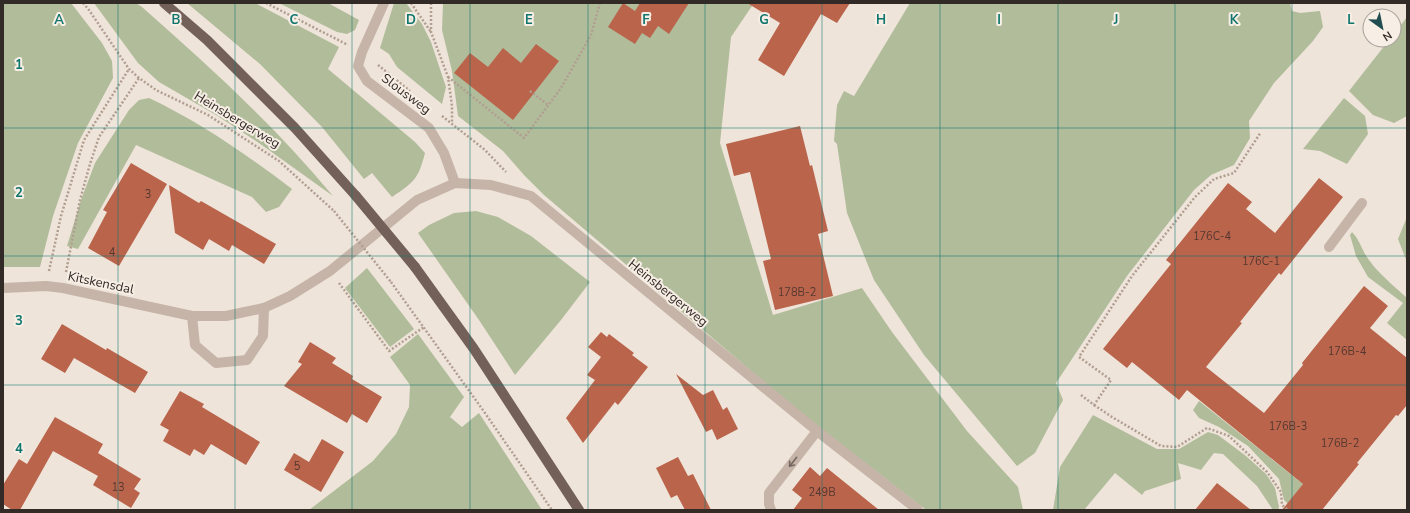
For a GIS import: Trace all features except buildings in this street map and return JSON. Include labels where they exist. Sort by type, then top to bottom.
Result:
[{"type":"main road","name":"Heinsbergerweg","points":[[164,3],[208,40],[284,117],[356,196],[415,267],[474,349],[579,510]]},
{"type":"street","name":"Slousweg","points":[[384,3],[367,39],[358,66],[367,81],[429,128],[444,153],[456,183]]},
{"type":"street","name":"Heinsbergerweg","points":[[330,271],[417,200],[456,183],[491,185],[531,196],[817,431],[918,510]]},
{"type":"street","points":[[1328,247],[1362,203]]},
{"type":"street","name":"Kitskensdal","points":[[3,288],[46,286],[62,288],[192,316],[226,316],[264,308],[290,296],[330,271]]},
{"type":"street","points":[[192,316],[195,345],[216,363],[247,360],[263,336],[264,308]]},
{"type":"street","points":[[771,510],[769,504],[769,493],[817,431]]},
{"type":"path","name":"Heinsbergerweg","points":[[83,3],[129,69],[139,78],[156,90],[208,115],[279,161],[334,211],[391,282],[485,413],[552,510]]},
{"type":"path","points":[[411,3],[431,32],[448,76],[452,106],[452,124]]},
{"type":"path","points":[[431,3],[431,32]]},
{"type":"path","points":[[448,76],[524,138],[561,88],[591,35],[600,3]]},
{"type":"path","points":[[46,286],[61,216],[84,140],[129,69]]},
{"type":"path","points":[[62,288],[80,200],[99,138],[139,78]]},
{"type":"path","points":[[530,91],[548,105]]},
{"type":"path","points":[[1094,405],[1111,380],[1079,358],[1132,276],[1195,197],[1214,179],[1234,173],[1261,132]]},
{"type":"path","points":[[330,271],[389,351],[424,328]]},
{"type":"path","points":[[1081,396],[1112,417],[1161,446],[1177,447],[1207,428],[1229,436],[1267,472],[1281,492],[1282,505],[1288,510]]},
{"type":"green space","points":[[3,3],[71,3],[102,43],[112,61],[113,78],[78,143],[53,216],[40,267],[3,267]]},
{"type":"green space","points":[[94,3],[136,3],[142,7],[265,121],[333,196],[259,143],[216,115],[159,82],[138,63]]},
{"type":"green space","points":[[187,3],[255,3],[339,47],[328,69],[415,142],[425,153],[420,169],[414,180],[392,197],[372,173],[364,179],[322,127],[260,64]]},
{"type":"green space","points":[[279,3],[328,3],[359,20],[355,30],[347,34],[337,32]]},
{"type":"green space","points":[[394,3],[406,3],[422,24],[431,42],[446,87],[442,104],[397,67],[389,54],[380,48]]},
{"type":"green space","points":[[443,3],[754,3],[731,37],[720,143],[773,315],[862,288],[892,332],[967,431],[1018,487],[1023,510],[926,510],[796,409],[544,195],[503,151],[458,116],[452,71],[442,30]]},
{"type":"green space","points":[[910,3],[1290,3],[1292,11],[1300,13],[1320,11],[1323,27],[1313,41],[1274,83],[1249,121],[1250,138],[1234,165],[1211,175],[1194,190],[1127,276],[1056,383],[1063,400],[1035,453],[1017,466],[924,355],[874,280],[847,213],[837,144],[834,141],[837,105],[844,91],[854,96]]},
{"type":"green space","points":[[1407,17],[1407,116],[1394,123],[1373,115],[1349,91],[1383,48],[1402,48],[1402,24]]},
{"type":"green space","points":[[149,98],[205,128],[292,189],[279,207],[266,212],[252,197],[136,145],[78,249],[67,246],[81,200],[95,163],[129,110],[139,100]]},
{"type":"green space","points":[[1344,98],[1365,116],[1368,134],[1347,164],[1320,151],[1303,149]]},
{"type":"green space","points":[[476,211],[498,217],[531,236],[590,282],[561,320],[515,375],[479,320],[418,233],[429,225],[454,213]]},
{"type":"green space","points":[[1407,217],[1407,262],[1398,239]]},
{"type":"green space","points":[[1352,232],[1373,265],[1407,298],[1407,340],[1387,323],[1403,303],[1368,277],[1356,256],[1350,235]]},
{"type":"green space","points":[[367,268],[414,329],[390,347],[345,288]]},
{"type":"green space","points":[[418,334],[464,397],[450,417],[462,427],[479,413],[542,510],[309,510],[373,461],[396,434],[409,407],[410,385],[390,357]]},
{"type":"green space","points":[[1199,401],[1303,484],[1288,504],[1284,500],[1279,479],[1248,446],[1219,427],[1199,418],[1193,410]]},
{"type":"green space","points":[[1093,415],[1157,449],[1179,449],[1208,432],[1218,435],[1246,456],[1266,474],[1275,488],[1279,507],[1278,510],[1273,510],[1257,486],[1223,454],[1214,453],[1201,470],[1178,463],[1181,479],[1145,491],[1142,495],[1115,473],[1084,510],[1053,510],[1060,467]]}]
